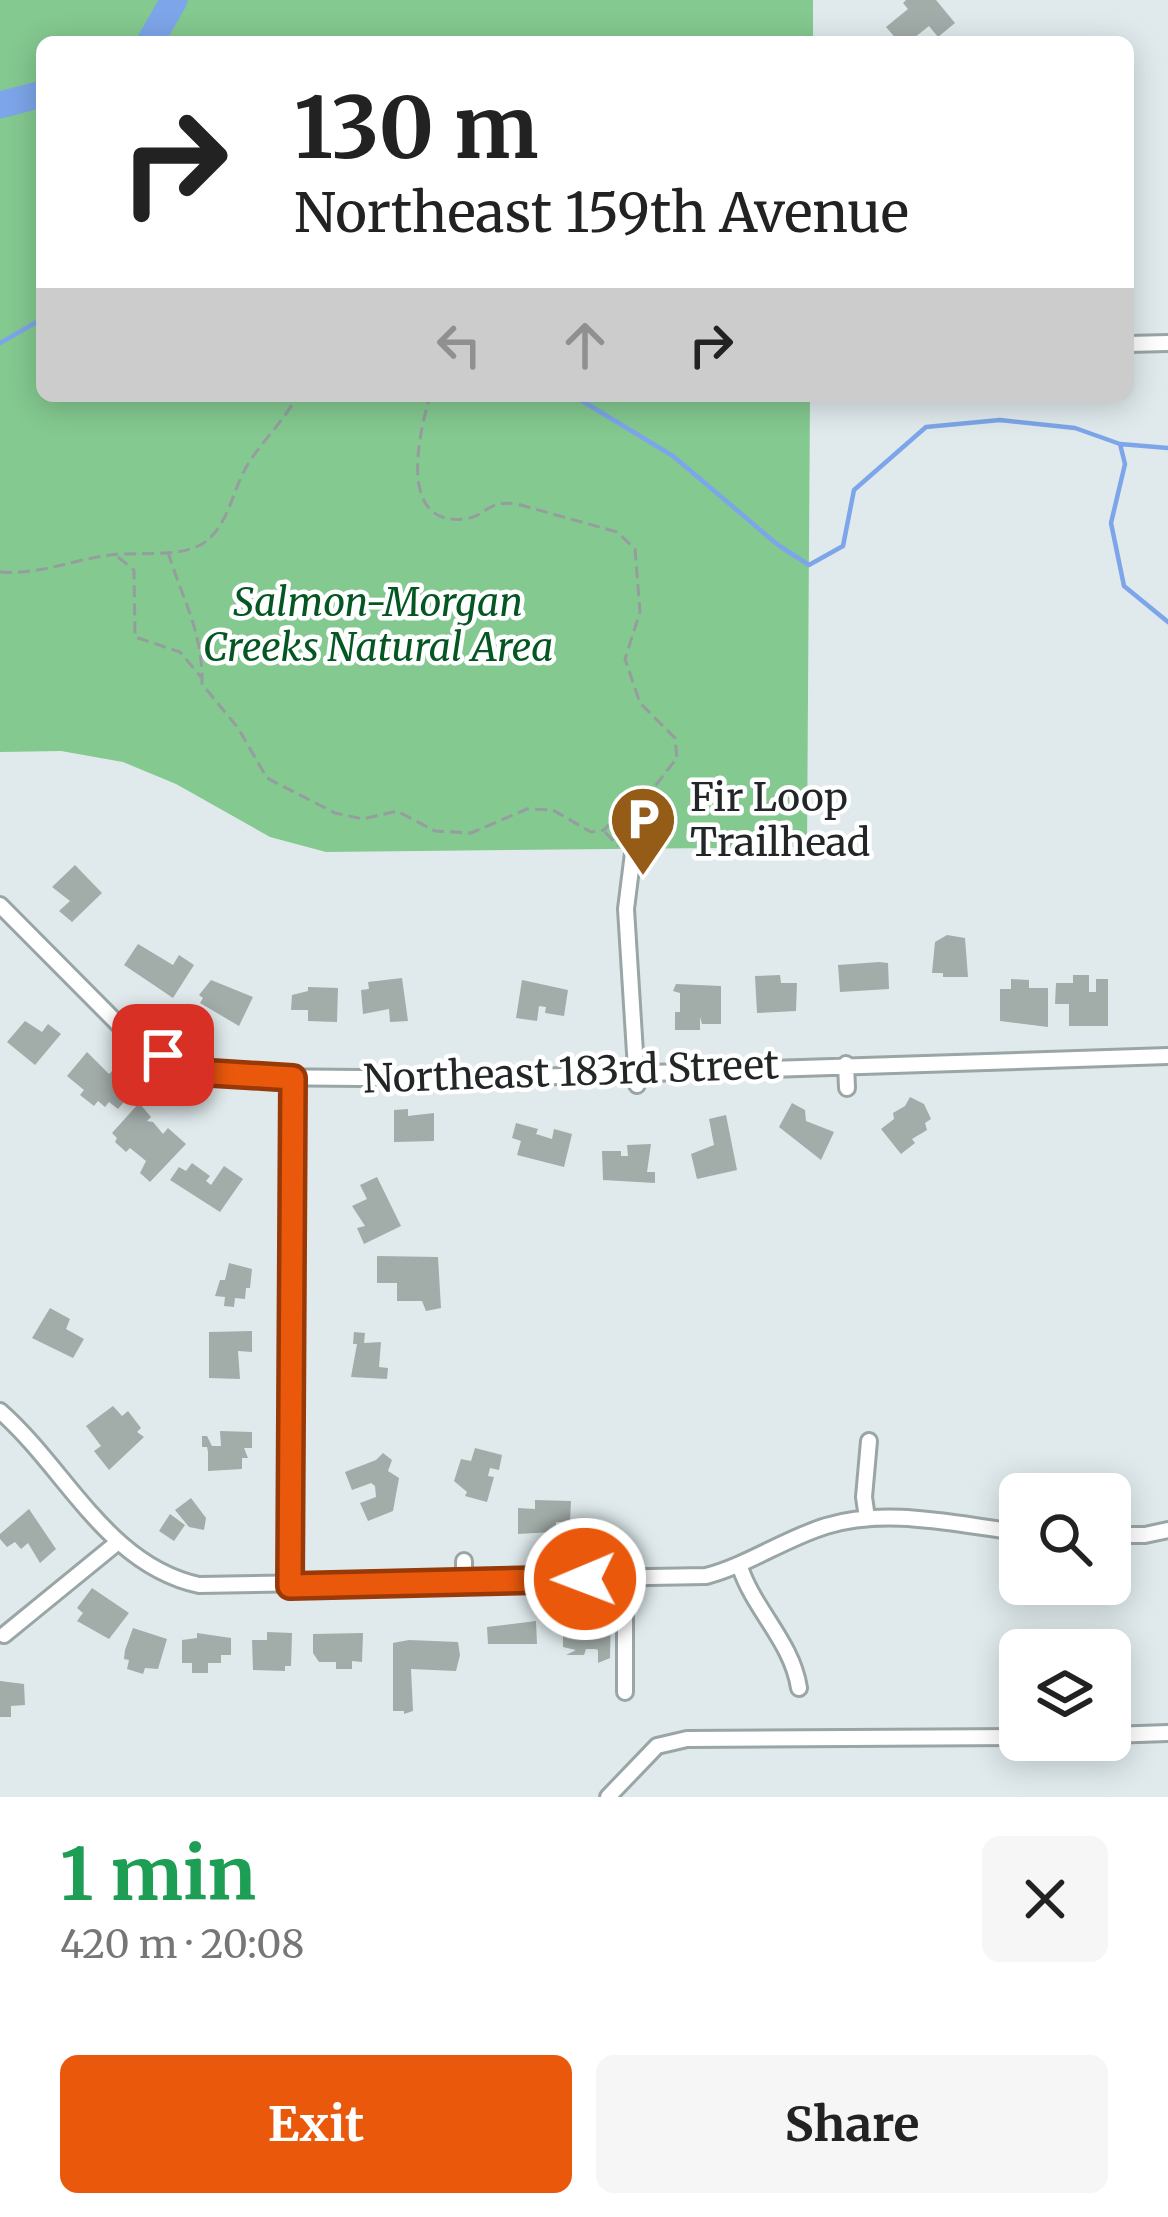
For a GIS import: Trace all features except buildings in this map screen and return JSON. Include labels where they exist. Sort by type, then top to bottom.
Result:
[{"type":"street","points":[[1134,344],[1168,343]]},
{"type":"street","points":[[634,853],[626,909],[636,1079]]},
{"type":"street","name":"Northeast 183rd Street","points":[[0,905],[111,1020],[146,1047],[212,1073],[293,1078],[636,1079],[846,1064],[1168,1056]]},
{"type":"street","points":[[846,1064],[847,1088]]},
{"type":"street","points":[[290,1586],[293,1078]]},
{"type":"street","points":[[0,1411],[118,1542],[145,1565],[182,1582],[213,1587],[706,1576],[740,1567],[821,1527],[867,1518],[999,1530]]},
{"type":"street","points":[[867,1518],[863,1497],[869,1441]]},
{"type":"street","points":[[1131,1535],[1168,1530]]},
{"type":"street","points":[[4,1635],[118,1542]]},
{"type":"street","points":[[464,1561],[464,1581]]},
{"type":"street","points":[[740,1567],[746,1587],[792,1660],[800,1688]]},
{"type":"street","points":[[625,1578],[625,1692]]},
{"type":"street","points":[[1131,1734],[1168,1733]]},
{"type":"street","points":[[608,1797],[658,1745],[687,1739],[999,1737]]},
{"type":"path","points":[[0,572],[42,572],[110,555],[168,552],[207,542],[228,513],[244,470],[294,402]]},
{"type":"path","points":[[110,555],[122,558],[134,570],[135,637],[180,652],[238,728],[267,778],[335,813],[363,819],[397,811],[435,831],[471,833],[527,809],[553,810],[591,832],[604,830],[624,809],[648,795],[677,758],[675,737],[640,703],[625,659],[640,612],[635,549],[616,532],[517,504],[500,501],[463,520],[429,509],[418,494],[419,435],[428,402]]},
{"type":"path","points":[[168,552],[200,639],[205,668],[201,677]]},
{"type":"path","points":[[604,830],[613,844],[634,853]]},
{"type":"green space","name":"Salmon-Morgan Creeks Natural Area","points":[[0,0],[813,0],[813,36],[36,36],[36,402],[810,402],[807,847],[326,852],[270,837],[176,784],[123,762],[61,751],[0,752]]},
{"type":"waterway","points":[[153,36],[174,0]]},
{"type":"waterway","points":[[0,105],[36,96]]},
{"type":"waterway","points":[[0,343],[36,322]]},
{"type":"waterway","points":[[584,402],[673,456],[778,545],[809,565],[843,546],[854,490],[926,427],[1000,420],[1075,428],[1120,444],[1125,464],[1111,523],[1124,586],[1168,622]]},
{"type":"waterway","points":[[1120,444],[1168,448]]},
{"type":"place","name":"Fir Loop Trailhead","points":[[643,878]]},
{"type":"route","points":[[163,1055],[212,1073],[293,1078],[290,1586],[585,1579]]}]
